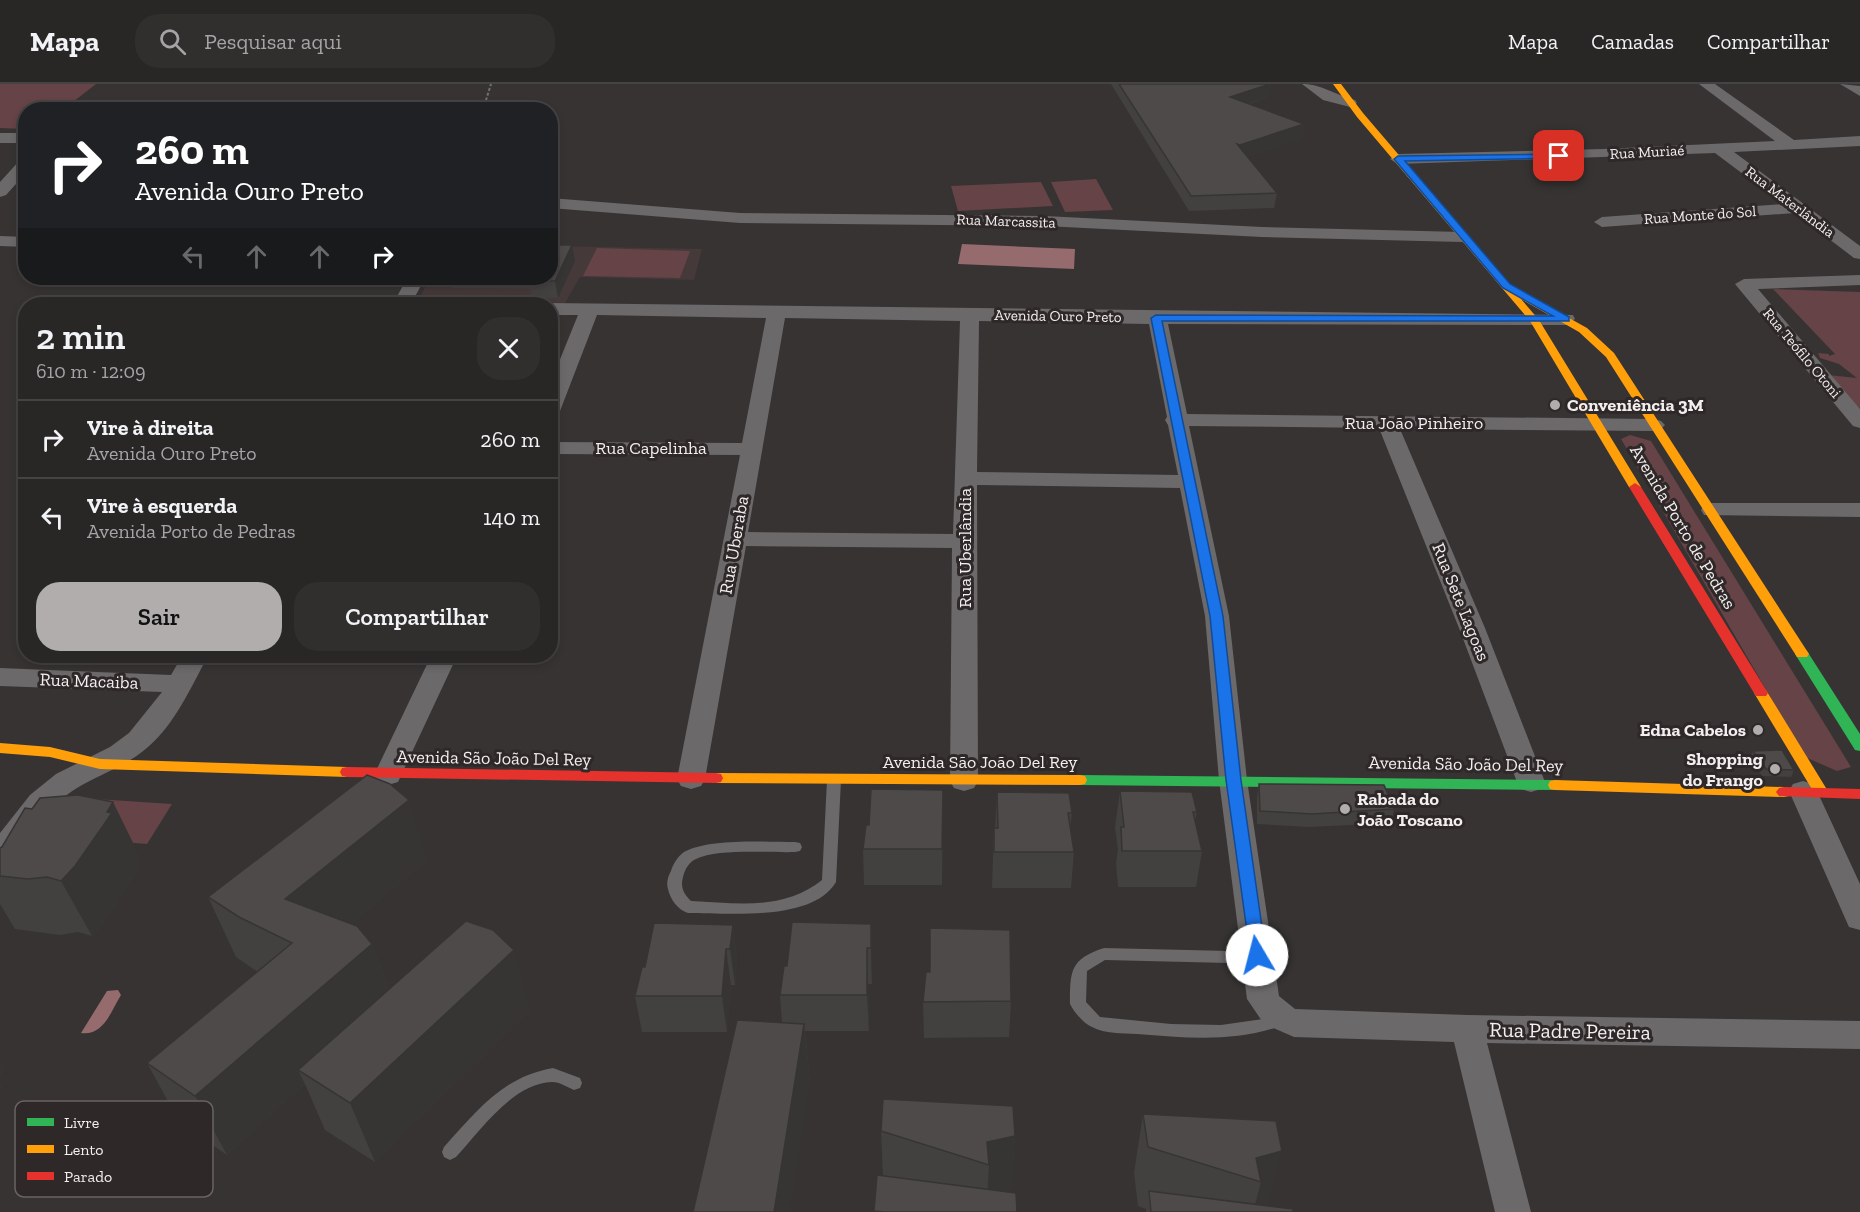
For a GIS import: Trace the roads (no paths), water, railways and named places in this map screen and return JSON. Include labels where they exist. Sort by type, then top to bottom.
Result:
[{"type":"main road","name":"Avenida Porto de Pedras","points":[[1336,84],[1462,237],[1534,320],[1599,424],[1812,792]]},
{"type":"main road","name":"Avenida Porto de Pedras","points":[[1506,286],[1566,319],[1599,342],[1610,355],[1712,510],[1860,746]]},
{"type":"main road","name":"Avenida São João Del Rey","points":[[0,748],[64,754],[99,764],[388,775],[964,781],[1531,782],[1860,794]]},
{"type":"street","name":"Avenida Porto de Pedras","points":[[1309,84],[1328,97],[1350,103]]},
{"type":"street","points":[[1706,84],[1791,145]]},
{"type":"street","points":[[1847,84],[1860,92]]},
{"type":"street","points":[[0,138],[18,138]]},
{"type":"street","name":"Rua Muriaé","points":[[1398,159],[1603,154],[1860,141]]},
{"type":"street","name":"Rua Materlândia","points":[[1720,149],[1860,254]]},
{"type":"street","points":[[0,192],[18,172]]},
{"type":"street","points":[[0,192],[18,191]]},
{"type":"street","name":"Rua Marcassita","points":[[558,205],[740,218],[856,220],[928,218],[1262,232],[1462,237]]},
{"type":"street","name":"Rua Monte do Sol","points":[[1602,222],[1798,208]]},
{"type":"street","points":[[0,241],[18,242]]},
{"type":"street","name":"Rua Teófilo Otoni","points":[[1860,280],[1744,284],[1860,422]]},
{"type":"street","name":"Avenida Ouro Preto","points":[[558,309],[1156,318],[1566,319]]},
{"type":"street","points":[[558,391],[590,309]]},
{"type":"street","name":"Rua Uberaba","points":[[691,779],[777,312]]},
{"type":"street","name":"Rua Uberlândia","points":[[964,781],[964,541],[970,315]]},
{"type":"street","points":[[1156,318],[1216,616],[1233,780],[1263,999],[1270,1010],[1281,1019]]},
{"type":"street","name":"Rua João Pinheiro","points":[[1175,420],[1654,425]]},
{"type":"street","name":"Rua Sete Lagoas","points":[[1388,424],[1472,628],[1531,782]]},
{"type":"street","name":"Rua Capelinha","points":[[558,448],[750,449]]},
{"type":"street","points":[[965,478],[1189,482]]},
{"type":"street","points":[[1712,510],[1860,510]]},
{"type":"street","points":[[735,539],[964,541]]},
{"type":"street","points":[[0,855],[37,806],[55,789],[124,752],[141,738],[191,663]]},
{"type":"street","points":[[388,775],[441,663]]},
{"type":"street","name":"Rua Macaiba","points":[[0,677],[178,684]]},
{"type":"street","points":[[1812,792],[1860,918]]},
{"type":"street","name":"Rua Padre Pereira","points":[[1281,1019],[1293,1023],[1467,1029],[1860,1035]]},
{"type":"street","points":[[1467,1029],[1513,1212]]},
{"type":"lane","points":[[795,847],[710,850],[689,855],[678,868],[674,882],[676,896],[688,907],[778,907],[800,903],[818,894],[829,882],[834,780]]},
{"type":"lane","points":[[1229,957],[1104,954],[1094,957],[1082,963],[1078,970],[1078,1004],[1095,1022],[1105,1025],[1242,1032],[1271,1025],[1281,1019]]},
{"type":"lane","points":[[450,1152],[516,1087],[555,1074],[574,1083]]},
{"type":"place","name":"Conveniência 3M","points":[[1555,405]]},
{"type":"place","name":"Edna Cabelos","points":[[1758,730]]},
{"type":"place","name":"Shopping do Frango","points":[[1775,769]]},
{"type":"place","name":"Rabada do João Toscano","points":[[1345,809]]}]
